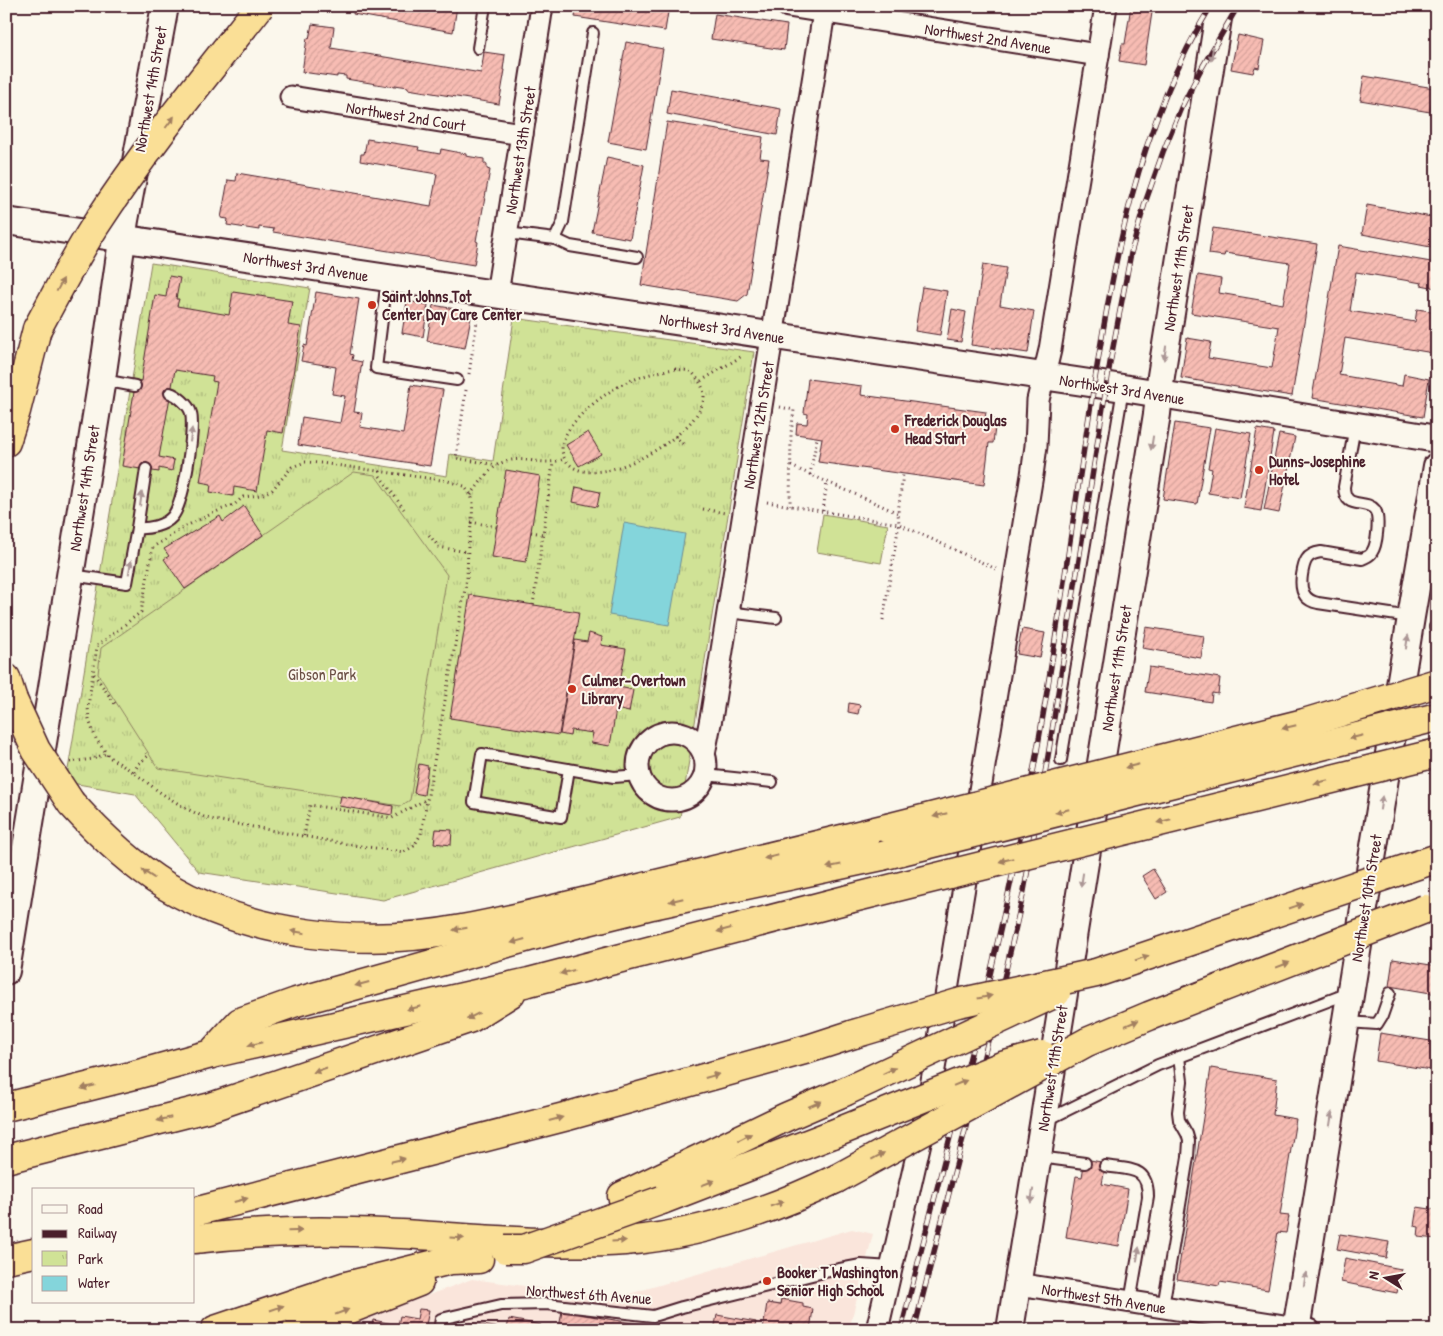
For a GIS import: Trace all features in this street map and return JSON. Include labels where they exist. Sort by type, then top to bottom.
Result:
[{"type":"highway","points":[[6,442],[11,394],[38,329],[63,279],[117,193],[260,6]]},
{"type":"highway","points":[[10,689],[36,750],[71,803],[99,834],[118,851],[166,886],[218,911],[252,922],[306,934],[359,937],[461,930],[531,914],[887,828],[1304,723],[1437,683]]},
{"type":"highway","points":[[204,1056],[240,1022],[296,1002],[581,923],[706,893],[882,856],[1437,717]]},
{"type":"highway","points":[[6,1107],[204,1056],[529,982],[849,899],[1437,753]]},
{"type":"highway","points":[[195,1212],[568,1116],[808,1049],[958,1003],[1096,973],[1436,859]]},
{"type":"highway","points":[[195,1239],[249,1233],[314,1231],[568,1243],[628,1240],[709,1226],[784,1202],[836,1179],[1087,1042],[1149,1016],[1431,908]]},
{"type":"highway","points":[[297,1330],[505,1249],[574,1216],[622,1196],[786,1116],[844,1092],[968,1035],[1096,973]]},
{"type":"highway","points":[[6,1160],[211,1107],[471,1018],[529,982]]},
{"type":"highway","points":[[505,1249],[524,1249],[662,1200],[1002,1066],[1087,1042]]},
{"type":"highway","points":[[6,1259],[32,1253]]},
{"type":"highway","points":[[215,1330],[346,1286],[451,1260],[480,1259]]},
{"type":"street","name":"Northwest 14th Street","points":[[6,971],[123,238],[164,6]]},
{"type":"street","name":"Northwest 13th Street","points":[[488,302],[507,233],[542,6]]},
{"type":"street","name":"Northwest 2nd Avenue","points":[[788,6],[824,9],[1098,55]]},
{"type":"street","points":[[877,1330],[920,1146],[931,1087],[1028,500],[1035,454],[1038,400],[1050,350],[1106,6]]},
{"type":"street","name":"Northwest 11th Street","points":[[1010,1330],[1220,6]]},
{"type":"street","name":"Northwest 12th Street","points":[[639,775],[651,793],[661,799],[683,798],[700,785],[824,9]]},
{"type":"street","name":"Northwest 2nd Court","points":[[291,97],[522,134]]},
{"type":"street","name":"Northwest 3rd Avenue","points":[[6,221],[388,278],[488,302],[772,336],[1123,388],[1437,439]]},
{"type":"street","name":"Northwest 10th Street","points":[[1301,1329],[1346,1022],[1437,466]]},
{"type":"street","points":[[639,775],[638,764],[647,743],[656,736],[667,733],[678,733],[689,737],[698,744],[704,765]]},
{"type":"street","name":"Northwest 5th Avenue","points":[[1018,1284],[1301,1329]]},
{"type":"lane","points":[[478,48],[485,6]]},
{"type":"lane","points":[[556,239],[563,222],[593,33]]},
{"type":"lane","points":[[507,233],[556,239],[570,246],[637,257]]},
{"type":"lane","points":[[388,278],[376,368],[457,380]]},
{"type":"lane","points":[[102,379],[135,386]]},
{"type":"lane","points":[[1061,760],[1123,388]]},
{"type":"lane","points":[[137,528],[150,529],[172,517],[181,499],[193,428],[191,411],[176,394],[170,392]]},
{"type":"lane","points":[[1355,425],[1344,493],[1350,501],[1367,505],[1375,511],[1378,522],[1374,548],[1368,557],[1362,559],[1321,552],[1314,553],[1304,563],[1300,584],[1302,592],[1312,602],[1411,617]]},
{"type":"lane","points":[[70,574],[127,583],[146,469]]},
{"type":"lane","points":[[728,612],[776,618]]},
{"type":"lane","points":[[569,769],[561,817],[474,802],[482,754],[569,769],[614,777],[639,775]]},
{"type":"lane","points":[[704,765],[772,782]]},
{"type":"lane","points":[[1044,1121],[1158,1065],[1351,992]]},
{"type":"lane","points":[[1346,1022],[1376,1024],[1382,1016],[1390,992]]},
{"type":"lane","points":[[1163,1307],[1188,1157],[1189,1141],[1179,1120],[1178,1112],[1182,1081],[1179,1057]]},
{"type":"lane","points":[[1038,1156],[1085,1163]]},
{"type":"lane","points":[[1105,1166],[1136,1171],[1148,1183],[1148,1197],[1130,1302]]},
{"type":"lane","name":"Northwest 6th Avenue","points":[[439,1330],[441,1320],[502,1305],[547,1304],[653,1316],[682,1306],[824,1272],[861,1266],[891,1267]]},
{"type":"path","points":[[469,376],[488,302]]},
{"type":"path","points":[[701,381],[742,356]]},
{"type":"path","points":[[675,369],[691,371],[701,381],[704,395],[701,408],[675,436],[656,451],[614,469],[594,472],[575,468],[565,459],[562,446],[568,432],[593,403],[611,391],[641,377],[675,369]]},
{"type":"path","points":[[467,385],[456,458],[498,465]]},
{"type":"path","points":[[778,407],[794,410],[790,506]]},
{"type":"path","points":[[675,436],[684,445]]},
{"type":"path","points":[[810,475],[817,438]]},
{"type":"path","points":[[471,495],[498,465],[511,459],[553,462],[565,459]]},
{"type":"path","points":[[316,462],[457,483],[464,486],[471,495],[473,502],[467,552],[467,578],[422,834],[414,846],[404,852],[206,818],[171,800],[134,772],[105,754],[96,739],[88,714],[97,646],[141,612],[153,547],[186,526],[234,505],[243,497],[266,493],[278,484],[292,467],[298,464],[316,462]]},
{"type":"path","points":[[533,605],[553,462]]},
{"type":"path","points":[[791,466],[898,513]]},
{"type":"path","points":[[380,471],[380,476],[404,510]]},
{"type":"path","points":[[883,620],[899,524],[898,513],[903,474]]},
{"type":"path","points":[[822,511],[827,482]]},
{"type":"path","points":[[767,502],[899,524],[996,569]]},
{"type":"path","points":[[703,509],[726,513]]},
{"type":"path","points":[[471,522],[497,527]]},
{"type":"path","points":[[531,532],[543,534]]},
{"type":"path","points":[[429,535],[439,547],[467,552]]},
{"type":"path","points":[[94,673],[115,704]]},
{"type":"path","points":[[134,772],[138,764],[148,756],[146,753]]},
{"type":"path","points":[[62,761],[93,759],[105,754]]},
{"type":"path","points":[[304,836],[310,805],[392,818],[427,798]]},
{"type":"shaded area","name":"Booker T Washington Senior High School","points":[[852,1229],[873,1234],[849,1330],[335,1330],[472,1279],[615,1298]]},
{"type":"green space","name":"Gibson Park","points":[[151,263],[310,288],[282,450],[447,476],[450,454],[493,461],[514,318],[754,352],[680,817],[383,900],[199,872],[135,794],[66,782]]},
{"type":"green space","points":[[354,472],[375,475],[447,575],[410,800],[401,806],[158,768],[98,674],[101,648]]},
{"type":"green space","points":[[823,514],[888,525],[881,563],[817,552]]},
{"type":"water","points":[[624,523],[685,534],[669,625],[609,615]]},
{"type":"building","points":[[354,6],[457,6],[453,32],[353,14]]},
{"type":"building","points":[[577,6],[669,6],[665,31],[575,17]]},
{"type":"building","points":[[937,6],[959,6],[959,10]]},
{"type":"building","points":[[1131,6],[1153,6],[1144,65],[1119,61],[1122,44],[1125,44]]},
{"type":"building","points":[[715,14],[787,25],[784,50],[711,39]]},
{"type":"building","points":[[312,24],[334,27],[331,48],[481,73],[484,52],[505,55],[503,70],[505,70],[499,104],[408,89],[408,87],[395,85],[395,87],[346,79],[346,76],[337,75],[337,77],[302,72],[307,38],[309,39]]},
{"type":"building","points":[[1238,35],[1264,41],[1259,68],[1255,67],[1253,73],[1231,69]]},
{"type":"building","points":[[626,42],[663,49],[646,149],[608,142]]},
{"type":"building","points":[[1364,76],[1434,88],[1430,112],[1360,100]]},
{"type":"building","points":[[671,89],[781,109],[777,135],[667,114]]},
{"type":"building","points":[[667,122],[763,137],[760,158],[769,159],[747,294],[738,301],[641,285]]},
{"type":"building","points":[[367,139],[419,147],[418,150],[440,154],[441,149],[484,159],[484,164],[487,164],[487,169],[490,170],[476,241],[478,242],[474,265],[273,232],[274,229],[259,227],[259,230],[227,225],[228,219],[221,218],[228,180],[236,181],[237,173],[431,206],[437,174],[360,161],[361,154],[364,154]]},
{"type":"building","points":[[607,157],[644,165],[630,239],[592,232]]},
{"type":"building","points":[[1367,205],[1437,218],[1436,248],[1362,234]]},
{"type":"building","points":[[1213,228],[1317,244],[1292,396],[1181,378],[1187,338],[1211,342],[1208,358],[1272,368],[1279,327],[1191,313],[1198,275],[1221,279],[1219,293],[1283,304],[1290,263],[1225,253],[1224,256],[1209,254]]},
{"type":"building","points":[[1338,246],[1437,263],[1436,288],[1421,285],[1422,283],[1356,272],[1350,311],[1415,322],[1417,309],[1437,312],[1437,333],[1433,353],[1345,338],[1339,375],[1402,386],[1404,374],[1429,379],[1423,417],[1312,398]]},
{"type":"building","points":[[983,264],[1006,268],[1000,305],[1034,311],[1028,353],[971,345]]},
{"type":"building","points":[[169,276],[180,278],[176,299],[179,299],[177,306],[229,315],[233,292],[292,301],[288,325],[301,327],[283,433],[267,430],[257,491],[234,487],[233,496],[210,492],[211,484],[200,482],[217,382],[212,381],[213,376],[175,370],[159,457],[174,460],[172,471],[159,468],[159,472],[122,466],[136,380],[141,381],[155,295],[166,297]]},
{"type":"building","points":[[922,287],[947,291],[940,335],[915,331]]},
{"type":"building","points":[[316,292],[359,299],[350,354],[353,355],[352,360],[362,362],[354,412],[362,413],[360,427],[403,434],[411,385],[443,390],[430,466],[298,445],[302,417],[340,423],[345,396],[332,394],[336,367],[301,361],[304,345],[307,346]]},
{"type":"building","points":[[407,301],[428,305],[423,337],[402,333]]},
{"type":"building","points":[[433,305],[472,312],[465,348],[427,341]]},
{"type":"building","points":[[952,309],[966,312],[961,342],[947,340]]},
{"type":"building","name":"Frederick Douglas Head Start","points":[[808,379],[862,386],[861,395],[986,412],[985,418],[996,420],[993,443],[989,443],[984,485],[818,462],[822,438],[796,434],[797,423],[807,424],[808,414],[804,413]]},
{"type":"building","points":[[1175,423],[1210,428],[1197,504],[1163,499]]},
{"type":"building","points":[[1215,428],[1251,434],[1240,498],[1208,493],[1212,469],[1208,468]]},
{"type":"building","name":"Dunns-Josephine Hotel","points":[[1257,429],[1274,432],[1261,511],[1244,508]]},
{"type":"building","points":[[588,432],[601,454],[579,466],[566,445]]},
{"type":"building","name":"Dunns-Josephine Hotel","points":[[1279,434],[1295,437],[1279,513],[1264,510]]},
{"type":"building","points":[[506,470],[540,476],[526,562],[492,557]]},
{"type":"building","points":[[576,487],[600,492],[597,507],[573,502]]},
{"type":"building","points":[[244,506],[263,535],[185,589],[164,559],[169,556],[164,549],[220,516],[223,522]]},
{"type":"building","points":[[470,595],[579,612],[559,735],[450,718]]},
{"type":"building","points":[[1146,627],[1204,636],[1201,658],[1142,648]]},
{"type":"building","points":[[1022,629],[1045,633],[1040,658],[1017,654]]},
{"type":"building","points":[[589,633],[602,637],[601,645],[626,649],[619,687],[633,690],[629,712],[616,709],[610,746],[591,743],[593,733],[571,730],[570,736],[560,734],[575,640],[587,642]]},
{"type":"building","points":[[1149,667],[1220,678],[1218,694],[1212,693],[1211,702],[1145,692]]},
{"type":"building","points":[[849,703],[860,705],[858,714],[848,712]]},
{"type":"building","points":[[419,764],[428,766],[424,795],[414,793]]},
{"type":"building","points":[[341,796],[393,806],[392,815],[339,806]]},
{"type":"building","points":[[436,829],[452,830],[451,845],[434,843]]},
{"type":"building","points":[[1153,869],[1167,892],[1156,899],[1142,876]]},
{"type":"building","points":[[1393,959],[1437,966],[1437,994],[1389,986]]},
{"type":"building","points":[[1380,1033],[1437,1042],[1437,1071],[1376,1061]]},
{"type":"building","points":[[1211,1068],[1277,1079],[1273,1115],[1296,1119],[1280,1215],[1289,1216],[1286,1233],[1278,1232],[1268,1290],[1220,1282],[1219,1286],[1177,1279]]},
{"type":"building","points":[[1085,1159],[1106,1163],[1102,1184],[1128,1189],[1119,1246],[1066,1237],[1076,1176],[1082,1177]]},
{"type":"building","points":[[1417,1207],[1437,1210],[1437,1239],[1418,1237],[1419,1227],[1414,1226]]},
{"type":"building","points":[[1340,1234],[1389,1242],[1386,1258],[1337,1249]]},
{"type":"building","points":[[1345,1258],[1401,1269],[1397,1293],[1341,1282]]},
{"type":"building","points":[[781,1299],[803,1303],[803,1307],[813,1309],[810,1330],[763,1330],[767,1303],[780,1305]]},
{"type":"building","points":[[419,1309],[429,1310],[425,1330],[371,1330],[373,1320],[398,1325],[400,1316],[417,1319]]},
{"type":"building","points":[[562,1311],[673,1330],[549,1330],[550,1326],[559,1328]]},
{"type":"building","points":[[717,1315],[756,1322],[754,1330],[714,1330]]},
{"type":"building","points":[[509,1319],[541,1325],[540,1330],[468,1330],[469,1323],[507,1329]]},
{"type":"railway","points":[[901,1330],[991,972],[1022,828],[1051,668],[1099,352],[1119,249],[1146,149],[1164,100],[1185,52],[1211,6]]},
{"type":"railway","points":[[914,1330],[1005,974],[1024,891],[1048,756],[1110,363],[1131,253],[1145,203],[1181,108],[1238,6]]},
{"type":"place","name":"Saint Johns Tot Center Day Care Center","points":[[372,305]]},
{"type":"place","name":"Frederick Douglas Head Start","points":[[895,429]]},
{"type":"place","name":"Dunns-Josephine Hotel","points":[[1259,470]]},
{"type":"place","name":"Culmer-Overtown Library","points":[[572,689]]},
{"type":"place","name":"Booker T Washington Senior High School","points":[[767,1281]]}]
